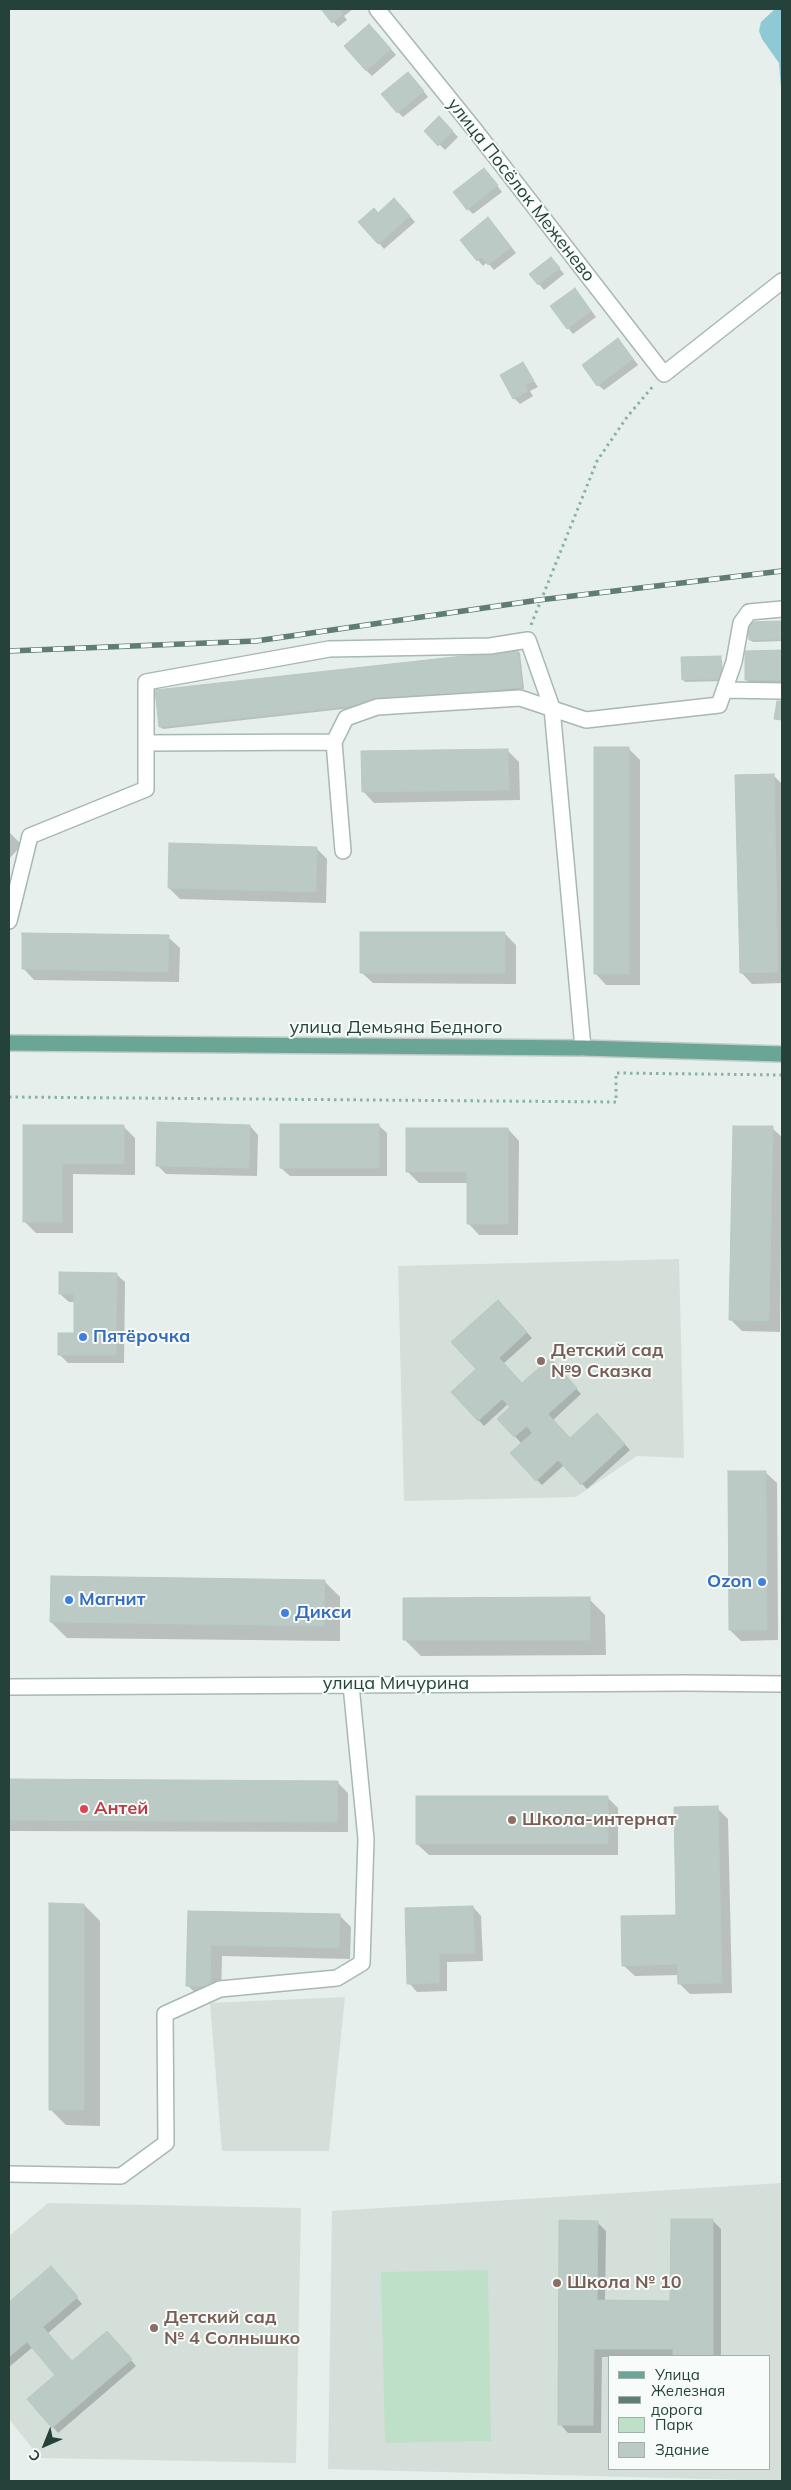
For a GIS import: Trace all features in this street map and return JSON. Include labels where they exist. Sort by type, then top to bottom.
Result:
[{"type":"main road","name":"улица Демьяна Бедного","points":[[9,1043],[583,1048],[782,1054]]},
{"type":"street","name":"улица Посёлок Меженево","points":[[377,9],[474,129],[664,374]]},
{"type":"street","points":[[664,374],[782,282]]},
{"type":"street","points":[[344,851],[334,742],[346,718],[377,707],[520,698],[586,720],[719,705],[734,662],[741,623],[749,612],[782,609]]},
{"type":"street","points":[[9,921],[30,836],[146,789],[146,682],[329,649],[490,646],[528,640],[552,708],[583,1048]]},
{"type":"street","points":[[724,690],[782,691]]},
{"type":"street","points":[[146,743],[334,742]]},
{"type":"street","name":"улица Мичурина","points":[[9,1687],[686,1682],[782,1684]]},
{"type":"street","points":[[9,2174],[121,2176],[166,2143],[166,2014],[220,1989],[337,1978],[362,1963],[366,1839],[351,1685]]},
{"type":"path","points":[[528,640],[539,600],[597,461],[627,417],[664,374]]},
{"type":"path","points":[[9,1097],[616,1102],[616,1073],[782,1075]]},
{"type":"shaded area","name":"Детский сад №9 Сказка","points":[[679,1259],[684,1458],[637,1456],[576,1497],[404,1501],[398,1266]]},
{"type":"shaded area","points":[[345,1997],[329,2151],[222,2151],[210,2003]]},
{"type":"shaded area","name":"Школа № 10","points":[[782,2183],[782,2481],[328,2469],[332,2211]]},
{"type":"shaded area","name":"Детский сад № 4 Солнышко","points":[[48,2203],[301,2208],[296,2463],[40,2458],[9,2419],[9,2236]]},
{"type":"green space","points":[[488,2270],[491,2441],[385,2443],[381,2272]]},
{"type":"water","points":[[775,9],[782,9],[782,100],[779,63],[762,39],[759,31],[761,22]]},
{"type":"building","points":[[321,9],[340,9],[343,14],[332,23]]},
{"type":"building","points":[[369,24],[391,49],[366,71],[344,46]]},
{"type":"building","points":[[408,72],[424,91],[397,113],[381,94]]},
{"type":"building","points":[[439,116],[453,131],[438,146],[424,131]]},
{"type":"building","points":[[484,168],[498,185],[467,210],[453,192]]},
{"type":"building","points":[[394,198],[410,216],[378,244],[358,222],[374,208],[378,213]]},
{"type":"building","points":[[488,217],[511,247],[488,265],[481,257],[477,261],[460,240]]},
{"type":"building","points":[[551,257],[560,268],[538,285],[529,274]]},
{"type":"building","points":[[575,288],[591,311],[567,329],[550,306]]},
{"type":"building","points":[[618,338],[633,359],[597,386],[582,365]]},
{"type":"building","points":[[523,362],[534,381],[525,385],[528,391],[513,399],[500,375]]},
{"type":"building","points":[[782,621],[782,639],[749,640],[748,622]]},
{"type":"building","points":[[518,650],[522,687],[159,727],[155,690]]},
{"type":"building","points":[[782,650],[782,680],[745,680],[745,651]]},
{"type":"building","points":[[721,656],[721,679],[682,680],[681,657]]},
{"type":"building","points":[[777,701],[782,701],[782,720],[774,719]]},
{"type":"building","points":[[594,747],[629,747],[629,974],[594,974]]},
{"type":"building","points":[[508,749],[509,790],[362,792],[361,751]]},
{"type":"building","points":[[774,774],[778,972],[740,973],[735,775]]},
{"type":"building","points":[[169,843],[317,847],[316,892],[168,888]]},
{"type":"building","points":[[360,932],[505,932],[505,973],[360,973]]},
{"type":"building","points":[[22,933],[169,935],[168,972],[22,969]]},
{"type":"building","points":[[157,1122],[250,1125],[249,1168],[156,1166]]},
{"type":"building","points":[[280,1124],[379,1124],[379,1168],[280,1168]]},
{"type":"building","points":[[23,1125],[124,1125],[124,1164],[62,1164],[62,1222],[23,1222]]},
{"type":"building","points":[[733,1126],[773,1126],[769,1321],[729,1320]]},
{"type":"building","points":[[406,1128],[508,1128],[508,1224],[467,1224],[467,1172],[406,1172]]},
{"type":"building","points":[[59,1272],[117,1273],[116,1355],[58,1355],[58,1333],[74,1333],[74,1294],[59,1294]]},
{"type":"building","points":[[498,1300],[527,1332],[499,1358],[522,1383],[550,1358],[577,1388],[548,1414],[570,1438],[597,1413],[625,1444],[581,1485],[558,1460],[536,1481],[510,1453],[532,1433],[527,1426],[514,1437],[497,1419],[510,1407],[502,1399],[478,1421],[451,1392],[476,1369],[451,1342]]},
{"type":"building","points":[[728,1471],[766,1471],[767,1630],[729,1630]]},
{"type":"building","points":[[51,1576],[325,1580],[324,1626],[50,1622]]},
{"type":"building","points":[[590,1597],[590,1640],[403,1640],[403,1598]]},
{"type":"building","points":[[9,1779],[338,1781],[337,1822],[9,1820]]},
{"type":"building","name":"Школа-интернат","points":[[416,1796],[608,1796],[608,1844],[416,1844]]},
{"type":"building","points":[[718,1806],[722,1983],[678,1984],[677,1964],[622,1966],[621,1916],[676,1915],[674,1807]]},
{"type":"building","points":[[49,1903],[84,1904],[84,2110],[49,2110]]},
{"type":"building","points":[[473,1906],[475,1953],[439,1954],[439,1983],[407,1984],[405,1908]]},
{"type":"building","points":[[188,1911],[340,1914],[339,1948],[211,1945],[210,1986],[186,1986]]},
{"type":"building","points":[[671,2219],[713,2219],[713,2355],[673,2355],[673,2349],[594,2349],[593,2425],[558,2425],[559,2220],[598,2221],[597,2300],[670,2301]]},
{"type":"building","points":[[51,2266],[78,2297],[43,2327],[72,2361],[107,2331],[132,2359],[52,2428],[27,2399],[55,2375],[27,2342],[9,2357],[9,2302]]},
{"type":"railway","points":[[9,651],[256,641],[539,600],[782,571]]},
{"type":"place","name":"Пятёрочка","points":[[83,1337]]},
{"type":"place","name":"Детский сад №9 Сказка","points":[[541,1361]]},
{"type":"place","name":"Ozon","points":[[762,1582]]},
{"type":"place","name":"Магнит","points":[[69,1600]]},
{"type":"place","name":"Дикси","points":[[285,1613]]},
{"type":"place","name":"Антей","points":[[84,1809]]},
{"type":"place","name":"Школа-интернат","points":[[512,1820]]},
{"type":"place","name":"Школа № 10","points":[[557,2283]]},
{"type":"place","name":"Детский сад № 4 Солнышко","points":[[154,2328]]}]
